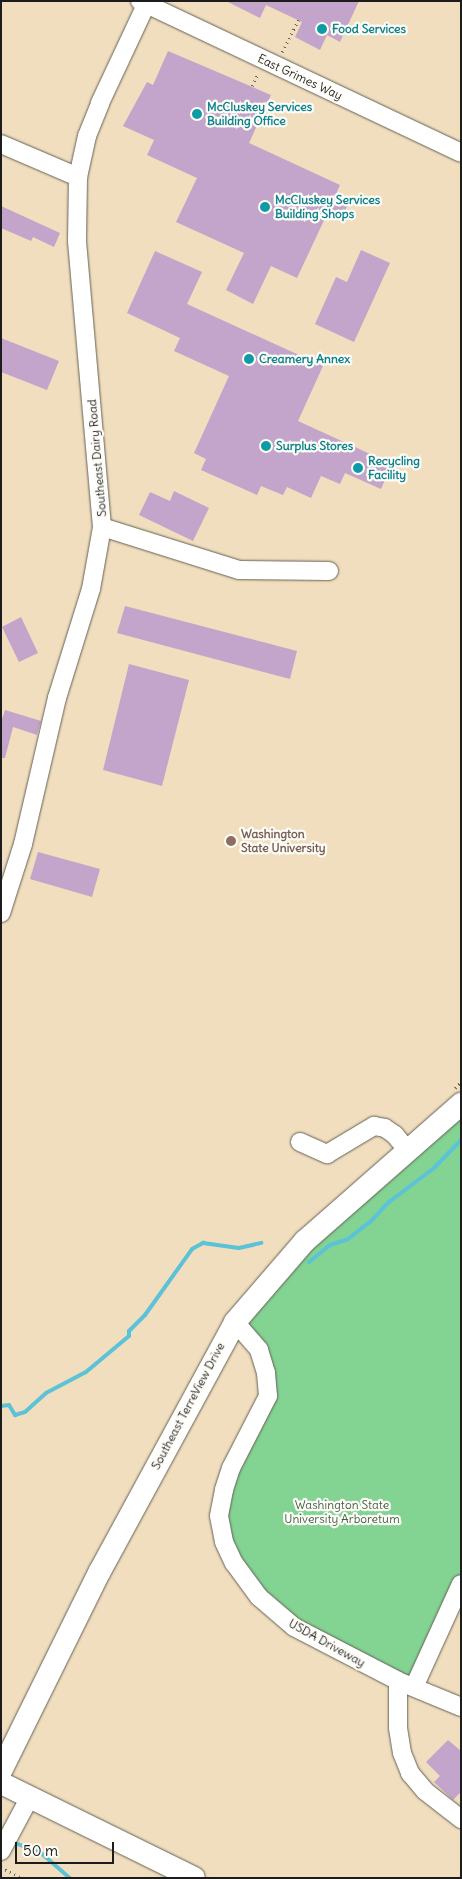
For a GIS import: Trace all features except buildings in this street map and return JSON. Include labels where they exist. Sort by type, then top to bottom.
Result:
[{"type":"main road","name":"Southeast TerreView Drive","points":[[1,1771],[100,1571],[210,1363],[236,1322],[305,1241],[461,1104]]},
{"type":"main road","points":[[1,1783],[194,1878]]},
{"type":"street","name":"East Grimes Way","points":[[143,3],[461,153]]},
{"type":"street","name":"Southeast Dairy Road","points":[[1,913],[23,844],[57,698],[91,589],[102,526],[77,241],[78,177],[87,136],[143,3]]},
{"type":"street","points":[[1,144],[78,177]]},
{"type":"street","points":[[102,526],[239,570],[329,570]]},
{"type":"street","points":[[300,1142],[327,1154],[374,1126],[385,1128],[395,1135],[408,1151]]},
{"type":"street","name":"USDA Driveway","points":[[236,1322],[259,1350],[266,1373],[268,1396],[231,1468],[224,1490],[219,1516],[224,1542],[234,1563],[259,1597],[294,1627],[406,1684],[461,1707]]},
{"type":"street","points":[[461,1584],[406,1684],[398,1728],[402,1753],[410,1773],[425,1791],[461,1819]]},
{"type":"street","points":[[1,1851],[30,1797]]},
{"type":"path","points":[[281,54],[298,20]]},
{"type":"path","points":[[252,86],[258,73]]},
{"type":"path","points":[[1,1867],[22,1878]]},
{"type":"green space","name":"Washington State University Arboretum","points":[[461,1104],[461,1584],[414,1687],[318,1640],[234,1563],[224,1490],[244,1446],[266,1373],[235,1322]]},
{"type":"waterway","points":[[309,1262],[330,1245],[348,1239],[372,1220],[389,1202],[434,1168],[461,1140]]},
{"type":"waterway","points":[[1,1406],[9,1405],[15,1415],[25,1412],[46,1393],[86,1372],[129,1336],[129,1331],[145,1315],[192,1249],[203,1243],[239,1248],[261,1243]]},
{"type":"waterway","points":[[15,1843],[41,1853],[70,1878]]},
{"type":"place","name":"Food Services","points":[[322,29]]},
{"type":"place","name":"McCluskey Services Building Office","points":[[197,114]]},
{"type":"place","name":"McCluskey Services Building Shops","points":[[265,207]]},
{"type":"place","name":"Creamery Annex","points":[[249,359]]},
{"type":"place","name":"Surplus Stores","points":[[266,446]]},
{"type":"place","name":"Recycling Facility","points":[[358,468]]},
{"type":"place","name":"Washington State University","points":[[231,841]]}]
